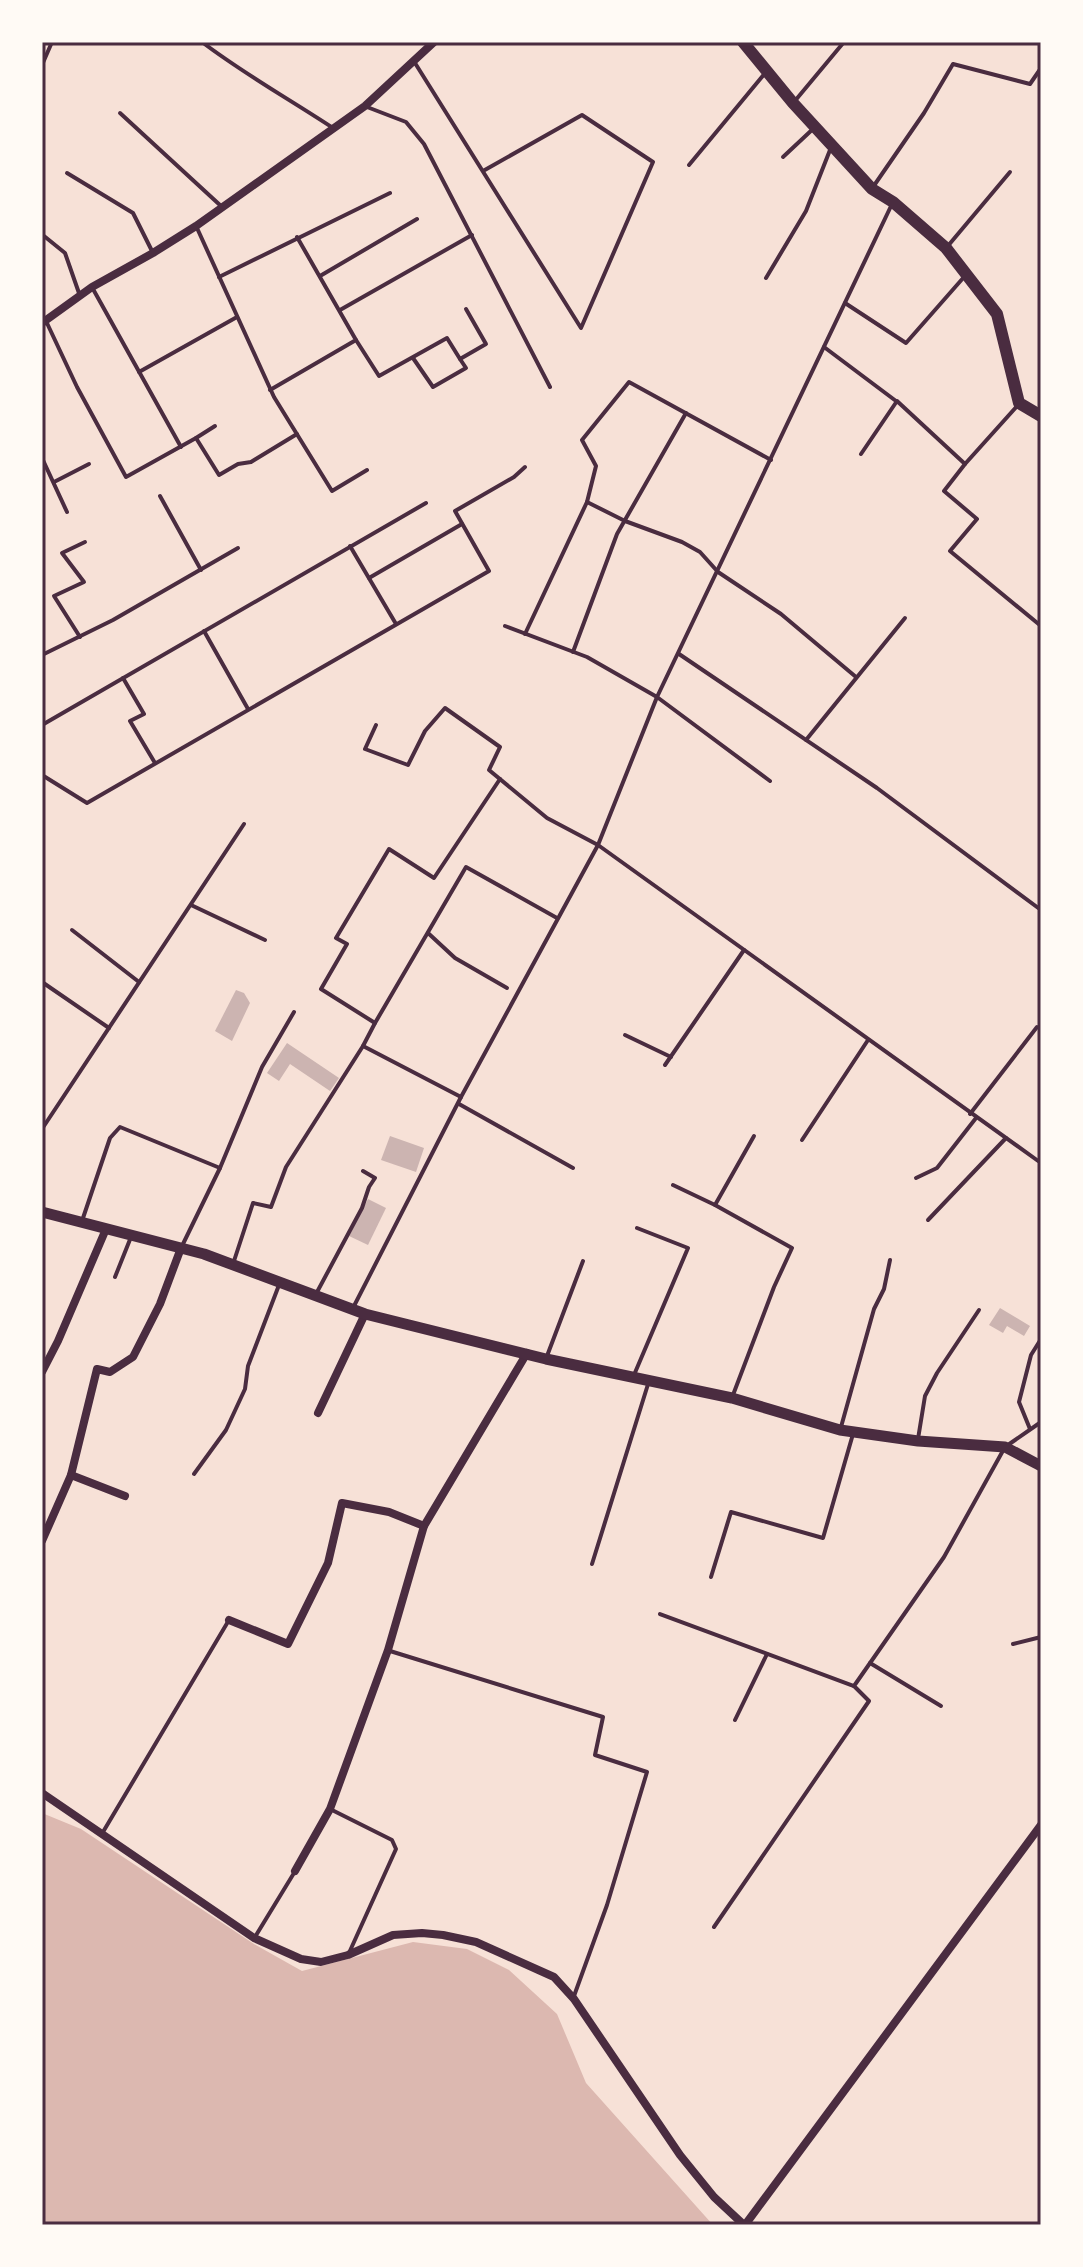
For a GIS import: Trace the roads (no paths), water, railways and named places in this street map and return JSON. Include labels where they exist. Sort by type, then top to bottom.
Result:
[{"type":"main road","points":[[743,42],[793,103],[872,189],[893,202],[946,248],[997,314],[1019,403],[1041,416]]},
{"type":"street","points":[[44,322],[92,287],[196,226],[365,106],[434,42]]},
{"type":"street","points":[[42,1212],[181,1248],[365,1314],[546,1359],[650,1378],[732,1398],[840,1430],[918,1441],[1005,1447],[1041,1466]]},
{"type":"street","points":[[42,1372],[106,1229]]},
{"type":"street","points":[[42,1541],[71,1475],[97,1369],[110,1372],[133,1357],[160,1304],[181,1248]]},
{"type":"street","points":[[318,1413],[365,1314]]},
{"type":"street","points":[[295,1871],[330,1809],[388,1650],[424,1526],[527,1353]]},
{"type":"street","points":[[71,1475],[125,1496]]},
{"type":"street","points":[[229,1620],[288,1644],[328,1563],[342,1503],[389,1512],[424,1526]]},
{"type":"street","points":[[42,1793],[254,1938],[301,1959],[321,1962],[348,1955],[393,1935],[422,1933],[476,1942],[554,1977],[574,1999],[680,2155],[714,2197],[745,2225],[1041,1825]]},
{"type":"lane","points":[[42,65],[52,42]]},
{"type":"lane","points":[[202,42],[242,73],[290,99],[333,128]]},
{"type":"lane","points":[[793,103],[844,42]]},
{"type":"lane","points":[[414,61],[581,328],[653,162],[582,115],[483,171]]},
{"type":"lane","points":[[872,189],[953,64],[1030,84],[1041,68]]},
{"type":"lane","points":[[689,165],[768,70]]},
{"type":"lane","points":[[1034,78],[1041,82]]},
{"type":"lane","points":[[365,106],[406,122],[424,144],[550,387]]},
{"type":"lane","points":[[120,113],[221,206]]},
{"type":"lane","points":[[783,157],[815,126]]},
{"type":"lane","points":[[766,278],[806,211],[832,144]]},
{"type":"lane","points":[[946,248],[1010,172]]},
{"type":"lane","points":[[67,173],[133,213],[153,253]]},
{"type":"lane","points":[[219,277],[390,193]]},
{"type":"lane","points":[[352,1309],[461,1097],[598,845],[657,697],[893,202]]},
{"type":"lane","points":[[320,276],[417,219]]},
{"type":"lane","points":[[196,226],[270,390],[332,491],[367,470]]},
{"type":"lane","points":[[340,310],[472,235]]},
{"type":"lane","points":[[44,236],[65,253],[80,296]]},
{"type":"lane","points":[[297,237],[379,376],[447,338],[466,368],[433,387],[413,358]]},
{"type":"lane","points":[[845,303],[906,343],[966,274]]},
{"type":"lane","points":[[92,287],[181,447]]},
{"type":"lane","points":[[460,359],[486,344],[466,309]]},
{"type":"lane","points":[[139,372],[237,317]]},
{"type":"lane","points":[[44,322],[126,477],[215,426]]},
{"type":"lane","points":[[270,390],[356,340]]},
{"type":"lane","points":[[824,347],[897,401],[965,464]]},
{"type":"lane","points":[[525,634],[587,502],[596,466],[582,440],[629,382],[771,460]]},
{"type":"lane","points":[[861,454],[897,401]]},
{"type":"lane","points":[[1019,403],[944,491],[977,519],[950,551],[1041,626]]},
{"type":"lane","points":[[573,652],[617,534],[686,413]]},
{"type":"lane","points":[[196,438],[219,475],[238,464],[251,462],[297,434]]},
{"type":"lane","points":[[42,458],[67,512]]},
{"type":"lane","points":[[54,482],[89,464]]},
{"type":"lane","points":[[42,775],[87,803],[489,571],[455,511],[514,477],[525,467]]},
{"type":"lane","points":[[160,496],[201,570]]},
{"type":"lane","points":[[587,502],[700,552],[718,572],[781,614],[856,677]]},
{"type":"lane","points":[[42,725],[426,503]]},
{"type":"lane","points":[[369,578],[462,524]]},
{"type":"lane","points":[[80,637],[54,596],[84,582],[62,553],[85,542]]},
{"type":"lane","points":[[350,546],[396,624]]},
{"type":"lane","points":[[42,655],[80,637],[238,548]]},
{"type":"lane","points":[[806,740],[905,618]]},
{"type":"lane","points":[[505,626],[587,657],[657,697],[770,781]]},
{"type":"lane","points":[[204,631],[249,709]]},
{"type":"lane","points":[[679,654],[877,788],[1041,910]]},
{"type":"lane","points":[[123,678],[144,714],[130,721],[155,764]]},
{"type":"lane","points":[[376,725],[365,749],[408,765],[425,731],[445,708],[500,747],[489,770],[547,818],[598,845],[1041,1163]]},
{"type":"lane","points":[[375,1023],[321,989],[347,944],[336,938],[389,849],[434,878],[500,779]]},
{"type":"lane","points":[[42,1129],[244,824]]},
{"type":"lane","points":[[232,1265],[253,1203],[271,1207],[286,1167],[363,1046],[466,867],[558,919]]},
{"type":"lane","points":[[191,905],[265,940]]},
{"type":"lane","points":[[72,930],[139,982]]},
{"type":"lane","points":[[428,933],[455,958],[507,988]]},
{"type":"lane","points":[[665,1065],[744,950]]},
{"type":"lane","points":[[42,982],[109,1028]]},
{"type":"lane","points":[[181,1248],[220,1168],[262,1067],[294,1012]]},
{"type":"lane","points":[[970,1114],[1037,1027]]},
{"type":"lane","points":[[625,1035],[671,1057]]},
{"type":"lane","points":[[802,1140],[868,1040]]},
{"type":"lane","points":[[363,1046],[461,1097]]},
{"type":"lane","points":[[459,1104],[573,1168]]},
{"type":"lane","points":[[916,1178],[937,1168],[976,1118]]},
{"type":"lane","points":[[82,1221],[110,1138],[120,1127],[220,1168]]},
{"type":"lane","points":[[715,1205],[754,1136]]},
{"type":"lane","points":[[928,1220],[1006,1138]]},
{"type":"lane","points":[[315,1296],[375,1178],[363,1171]]},
{"type":"lane","points":[[673,1185],[792,1248],[732,1398]]},
{"type":"lane","points":[[634,1375],[688,1248],[637,1228]]},
{"type":"lane","points":[[115,1277],[132,1235]]},
{"type":"lane","points":[[840,1430],[874,1309],[884,1289],[890,1260]]},
{"type":"lane","points":[[546,1359],[583,1261]]},
{"type":"lane","points":[[194,1474],[226,1430],[245,1389],[248,1366],[279,1283]]},
{"type":"lane","points":[[918,1441],[925,1396],[979,1310]]},
{"type":"lane","points":[[1030,1429],[1019,1402],[1031,1355],[1041,1339]]},
{"type":"lane","points":[[592,1564],[650,1378]]},
{"type":"lane","points":[[854,1686],[944,1557],[1005,1447],[1041,1422]]},
{"type":"lane","points":[[711,1577],[731,1512],[823,1538],[854,1432]]},
{"type":"lane","points":[[660,1614],[854,1686],[869,1701],[714,1927]]},
{"type":"lane","points":[[102,1834],[229,1620]]},
{"type":"lane","points":[[1013,1644],[1041,1637]]},
{"type":"lane","points":[[388,1650],[603,1717],[595,1755],[647,1772],[607,1905],[574,1999]]},
{"type":"lane","points":[[735,1720],[767,1654]]},
{"type":"lane","points":[[870,1663],[941,1706]]},
{"type":"lane","points":[[330,1809],[392,1840],[396,1849],[348,1955]]},
{"type":"lane","points":[[254,1938],[295,1871]]}]
